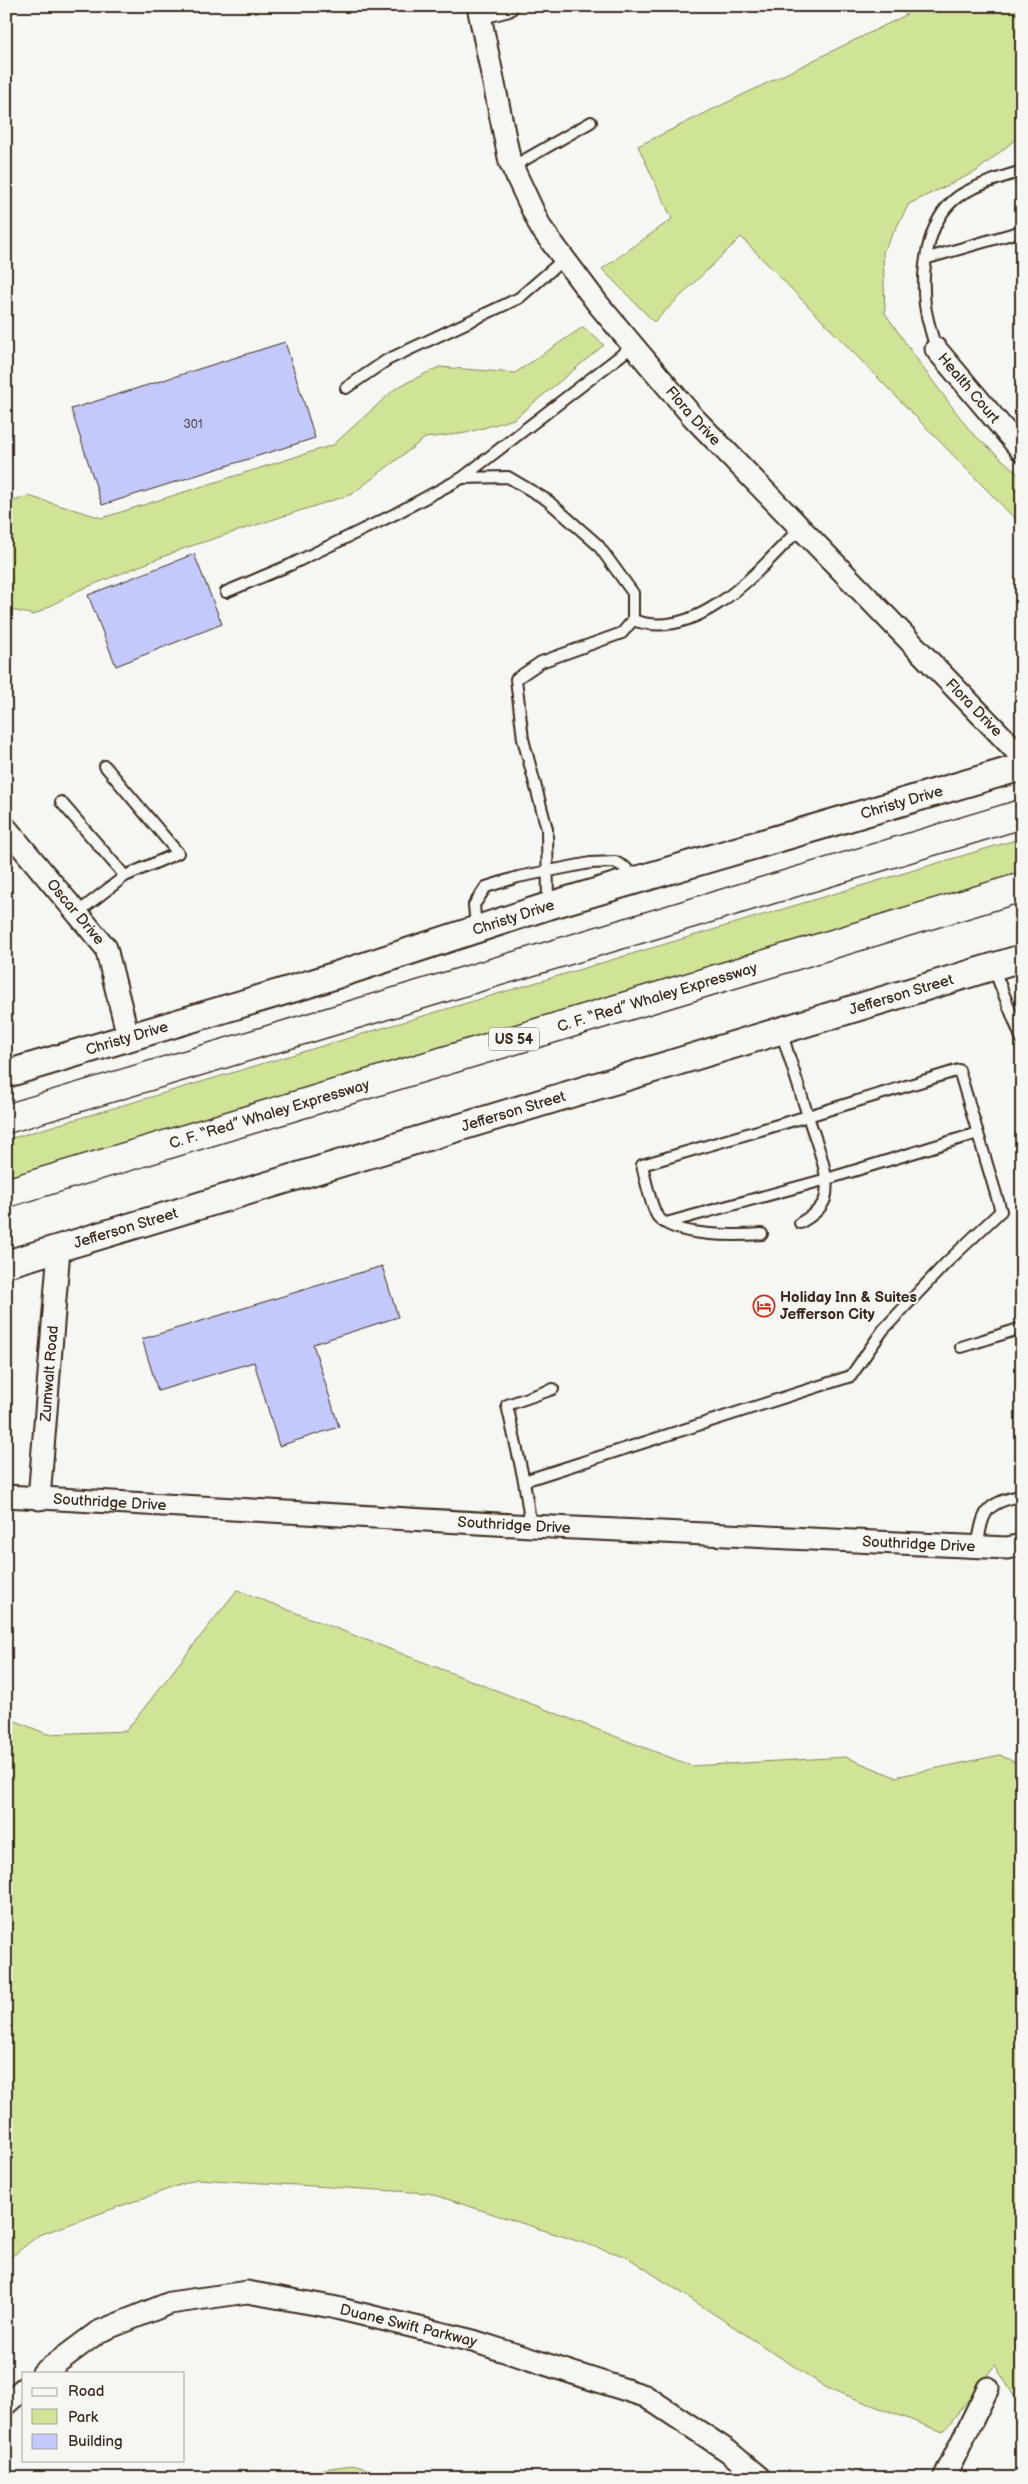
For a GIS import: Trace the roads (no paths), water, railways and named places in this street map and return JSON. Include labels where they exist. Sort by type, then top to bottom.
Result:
[{"type":"highway","points":[[6,1119],[1022,814]]},
{"type":"highway","name":"C. F. “Red” Whaley Expressway","points":[[6,1193],[1022,887]]},
{"type":"street","points":[[479,10],[507,6]]},
{"type":"street","name":"Flora Drive","points":[[479,10],[512,166],[541,228],[633,346],[693,417],[1022,757]]},
{"type":"street","name":"Health Court","points":[[936,350],[1022,451]]},
{"type":"street","name":"Christy Drive","points":[[6,1074],[128,1036],[312,983],[548,906],[1022,767]]},
{"type":"street","name":"Oscar Drive","points":[[6,828],[106,948],[128,1036]]},
{"type":"street","name":"Jefferson Street","points":[[6,1264],[1022,958]]},
{"type":"street","name":"Zumwalt Road","points":[[39,1499],[59,1248]]},
{"type":"street","name":"Southridge Drive","points":[[6,1496],[531,1526],[977,1547],[1007,1548],[1022,1545]]},
{"type":"street","name":"Duane Swift Parkway","points":[[44,2372],[98,2332],[170,2303],[247,2292],[332,2307],[474,2341],[645,2396],[728,2451],[760,2478]]},
{"type":"street","points":[[944,2478],[988,2388]]},
{"type":"street","points":[[6,2404],[22,2390]]},
{"type":"lane","points":[[512,166],[591,122]]},
{"type":"lane","points":[[936,350],[925,306],[924,280],[931,234],[945,210],[956,198],[1002,177],[1022,171]]},
{"type":"lane","points":[[928,258],[1022,231]]},
{"type":"lane","points":[[346,388],[388,360],[519,298],[564,259]]},
{"type":"lane","points":[[226,592],[386,518],[462,478],[633,346]]},
{"type":"lane","points":[[462,478],[508,477],[547,500],[598,545],[633,593],[633,620],[622,633],[542,662],[516,679],[523,740],[547,829],[548,906]]},
{"type":"lane","points":[[633,620],[644,624],[681,622],[702,614],[747,582],[800,528]]},
{"type":"lane","points":[[77,913],[125,876],[178,853],[105,766]]},
{"type":"lane","points":[[60,802],[125,876]]},
{"type":"lane","points":[[476,929],[474,905],[486,887],[518,877],[547,873],[590,862],[615,862],[626,868],[632,881]]},
{"type":"lane","points":[[993,966],[1022,1040]]},
{"type":"lane","points":[[781,1030],[827,1179],[825,1199],[815,1213],[800,1223]]},
{"type":"lane","points":[[524,1481],[851,1376],[884,1330],[946,1263],[1001,1211],[958,1070],[642,1165],[657,1216],[666,1224],[729,1236],[762,1234]]},
{"type":"lane","points":[[666,1224],[827,1179],[978,1133]]},
{"type":"lane","points":[[961,1348],[1022,1328]]},
{"type":"lane","points":[[531,1526],[524,1481],[507,1405],[553,1389]]},
{"type":"lane","points":[[977,1547],[982,1517],[996,1502],[1022,1495]]},
{"type":"place","name":"Holiday Inn & Suites Jefferson City","points":[[764,1306]]}]
